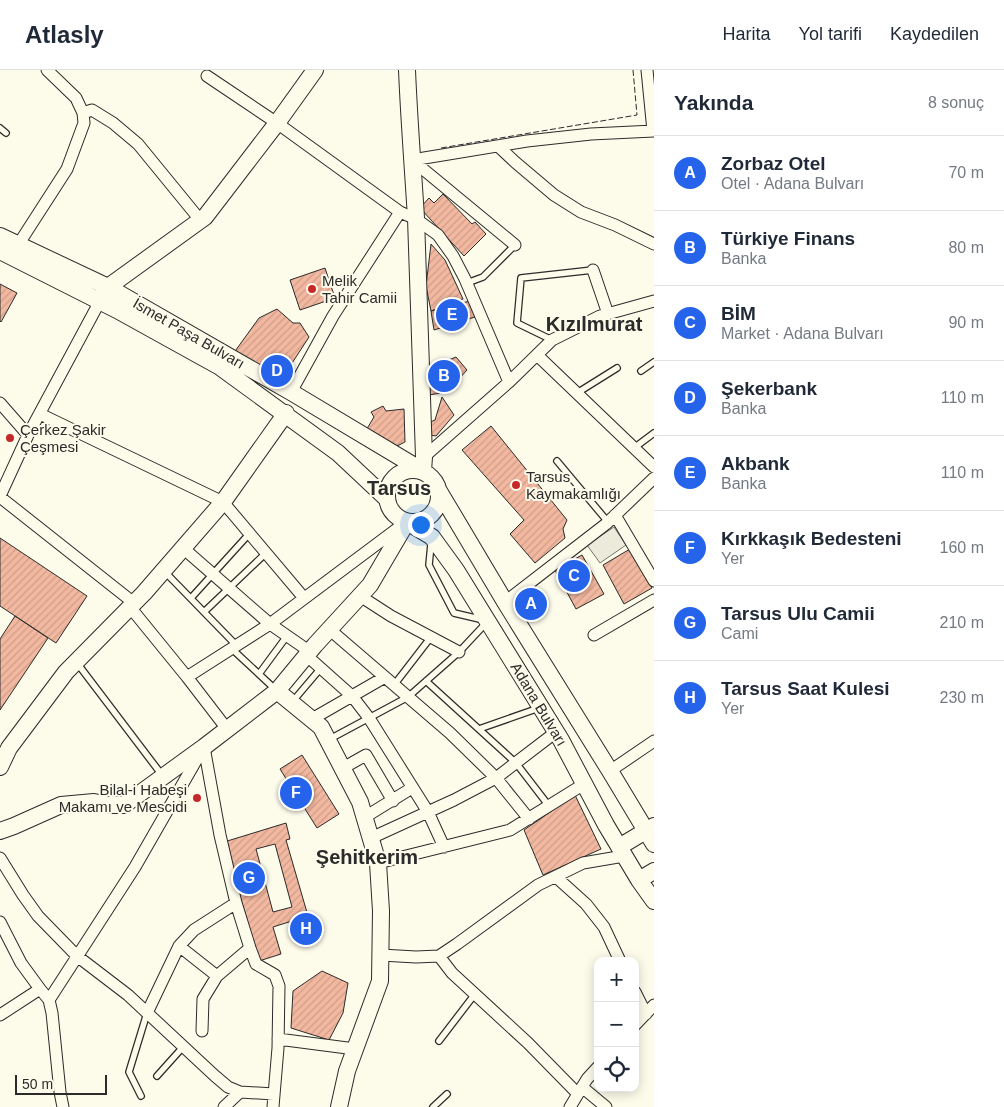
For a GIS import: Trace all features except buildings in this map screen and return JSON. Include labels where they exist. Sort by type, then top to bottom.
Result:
[{"type":"main road","points":[[398,70],[408,115]]},
{"type":"main road","points":[[407,70],[408,115],[416,219],[424,464],[430,476],[436,482],[440,500],[432,516],[424,521],[416,523],[398,519],[388,505],[388,488],[398,474],[415,470],[424,464]]},
{"type":"main road","points":[[104,294],[205,218],[277,123],[308,73]]},
{"type":"main road","name":"İsmet Paşa Bulvarı","points":[[0,236],[104,294],[292,392],[424,464]]},
{"type":"main road","points":[[0,251],[104,294],[220,367],[286,413],[338,453],[387,499]]},
{"type":"main road","points":[[0,767],[9,748],[66,672],[132,605],[223,502],[286,413]]},
{"type":"main road","name":"Adana Bulvarı","points":[[439,491],[505,602],[651,834]]},
{"type":"main road","points":[[0,831],[60,805],[94,802],[124,806],[164,777],[277,691],[329,629],[370,585],[407,522]]},
{"type":"main road","name":"Adana Bulvarı","points":[[407,522],[432,537],[456,570],[556,732],[606,826],[638,880],[654,901]]},
{"type":"main road","points":[[277,691],[321,727],[360,802],[378,863],[381,912],[380,980],[347,1071],[339,1107]]},
{"type":"main road","points":[[622,851],[651,834]]},
{"type":"main road","points":[[638,880],[654,871]]},
{"type":"street","points":[[18,245],[67,169],[84,123],[84,113],[76,98],[47,70]]},
{"type":"street","points":[[412,160],[527,141],[591,134],[654,131],[647,70]]},
{"type":"street","points":[[207,76],[277,123],[400,212],[416,219],[438,235],[453,256],[467,283],[509,382]]},
{"type":"street","points":[[84,113],[92,110],[113,123],[138,144],[201,221]]},
{"type":"street","points":[[498,146],[554,195],[581,212],[615,225],[654,244]]},
{"type":"street","points":[[412,160],[515,245]]},
{"type":"street","points":[[292,392],[333,316],[400,212]]},
{"type":"street","points":[[593,270],[608,314]]},
{"type":"street","points":[[104,294],[28,435],[0,497],[132,605],[227,729]]},
{"type":"street","points":[[424,464],[552,340],[600,316],[654,301]]},
{"type":"street","points":[[537,355],[654,467]]},
{"type":"street","points":[[0,403],[28,435]]},
{"type":"street","points":[[40,414],[223,502],[304,598]]},
{"type":"street","points":[[505,602],[612,518],[654,478]]},
{"type":"street","points":[[612,518],[654,581]]},
{"type":"street","points":[[187,677],[270,624],[407,522]]},
{"type":"street","points":[[183,548],[270,624],[308,653],[321,668],[352,696],[369,718],[428,812],[444,847]]},
{"type":"street","points":[[360,596],[391,616],[460,652]]},
{"type":"street","points":[[594,635],[654,600]]},
{"type":"street","points":[[329,629],[450,733],[496,778],[529,819]]},
{"type":"street","points":[[312,720],[385,677]]},
{"type":"street","points":[[371,838],[454,800],[496,778],[556,732]]},
{"type":"street","points":[[610,771],[654,741]]},
{"type":"street","points":[[204,746],[220,835],[236,903],[250,948],[256,964],[275,975],[279,986],[278,1039],[273,1107]]},
{"type":"street","points":[[49,1000],[135,867],[204,746]]},
{"type":"street","points":[[342,768],[366,755],[393,801]]},
{"type":"street","points":[[378,863],[510,830],[584,784]]},
{"type":"street","points":[[365,818],[412,788]]},
{"type":"street","points":[[380,955],[439,956],[538,885],[583,863],[622,851]]},
{"type":"street","points":[[0,858],[38,916],[77,956],[128,995],[228,1086],[240,1092],[274,1094]]},
{"type":"street","points":[[556,877],[586,904],[604,927],[618,957]]},
{"type":"street","points":[[147,1013],[179,946],[194,930],[236,903]]},
{"type":"street","points":[[0,922],[21,962],[49,1000],[63,1107]]},
{"type":"street","points":[[179,946],[217,976]]},
{"type":"street","points":[[202,1031],[203,999],[217,976],[250,948]]},
{"type":"street","points":[[439,956],[452,973],[580,1091],[606,1107]]},
{"type":"street","points":[[0,1015],[40,989]]},
{"type":"street","points":[[639,1000],[646,1014]]},
{"type":"street","points":[[639,1021],[654,1005]]},
{"type":"street","points":[[278,1039],[355,1048]]},
{"type":"street","points":[[570,1107],[587,1079],[594,1071]]},
{"type":"street","points":[[224,1107],[240,1092]]},
{"type":"lane","points":[[0,128],[6,133]]},
{"type":"lane","points":[[467,283],[483,277],[515,245]]},
{"type":"lane","points":[[552,340],[517,323],[521,278],[593,270]]},
{"type":"lane","points":[[641,371],[654,362]]},
{"type":"lane","points":[[577,393],[617,368]]},
{"type":"lane","points":[[634,448],[654,433]]},
{"type":"lane","points":[[556,461],[612,518]]},
{"type":"lane","points":[[191,598],[250,533]]},
{"type":"lane","points":[[327,740],[408,697],[460,652],[488,621],[454,613],[429,565],[432,537]]},
{"type":"lane","points":[[204,612],[266,553]]},
{"type":"lane","points":[[164,570],[204,612],[258,674],[277,691]]},
{"type":"lane","points":[[258,674],[287,636]]},
{"type":"lane","points":[[394,684],[431,637]]},
{"type":"lane","points":[[76,661],[164,777]]},
{"type":"lane","points":[[292,703],[321,668]]},
{"type":"lane","points":[[426,681],[516,763],[550,806]]},
{"type":"lane","points":[[479,729],[541,707]]},
{"type":"lane","points":[[438,1041],[474,994]]},
{"type":"lane","points":[[141,1096],[129,1072],[147,1013]]},
{"type":"lane","points":[[157,1076],[183,1047]]},
{"type":"lane","points":[[433,1107],[447,1094]]},
{"type":"shaded area","points":[[614,527],[626,545],[600,563],[587,545]]},
{"type":"fence","points":[[441,148],[637,115],[633,70]]},
{"type":"place","name":"Melik Tahir Camii","points":[[312,289]]},
{"type":"place","name":"Akbank","points":[[452,315]]},
{"type":"place","name":"Şekerbank","points":[[277,371]]},
{"type":"place","name":"Türkiye Finans","points":[[444,376]]},
{"type":"place","name":"Çerkez Şakir Çeşmesi","points":[[10,438]]},
{"type":"place","name":"Tarsus Kaymakamlığı","points":[[516,485]]},
{"type":"place","name":"BİM","points":[[574,576]]},
{"type":"place","name":"Zorbaz Otel","points":[[531,604]]},
{"type":"place","name":"Kırkkaşık Bedesteni","points":[[296,793]]},
{"type":"place","name":"Bilal-i Habeşi Makamı ve Mescidi","points":[[197,798]]},
{"type":"place","name":"Tarsus Ulu Camii","points":[[249,878]]},
{"type":"place","name":"Tarsus Saat Kulesi","points":[[306,929]]},
{"type":"district","name":"Kızılmurat","points":[[594,324]]},
{"type":"district","name":"Tarsus","points":[[399,488]]},
{"type":"district","name":"Şehitkerim","points":[[367,857]]}]
